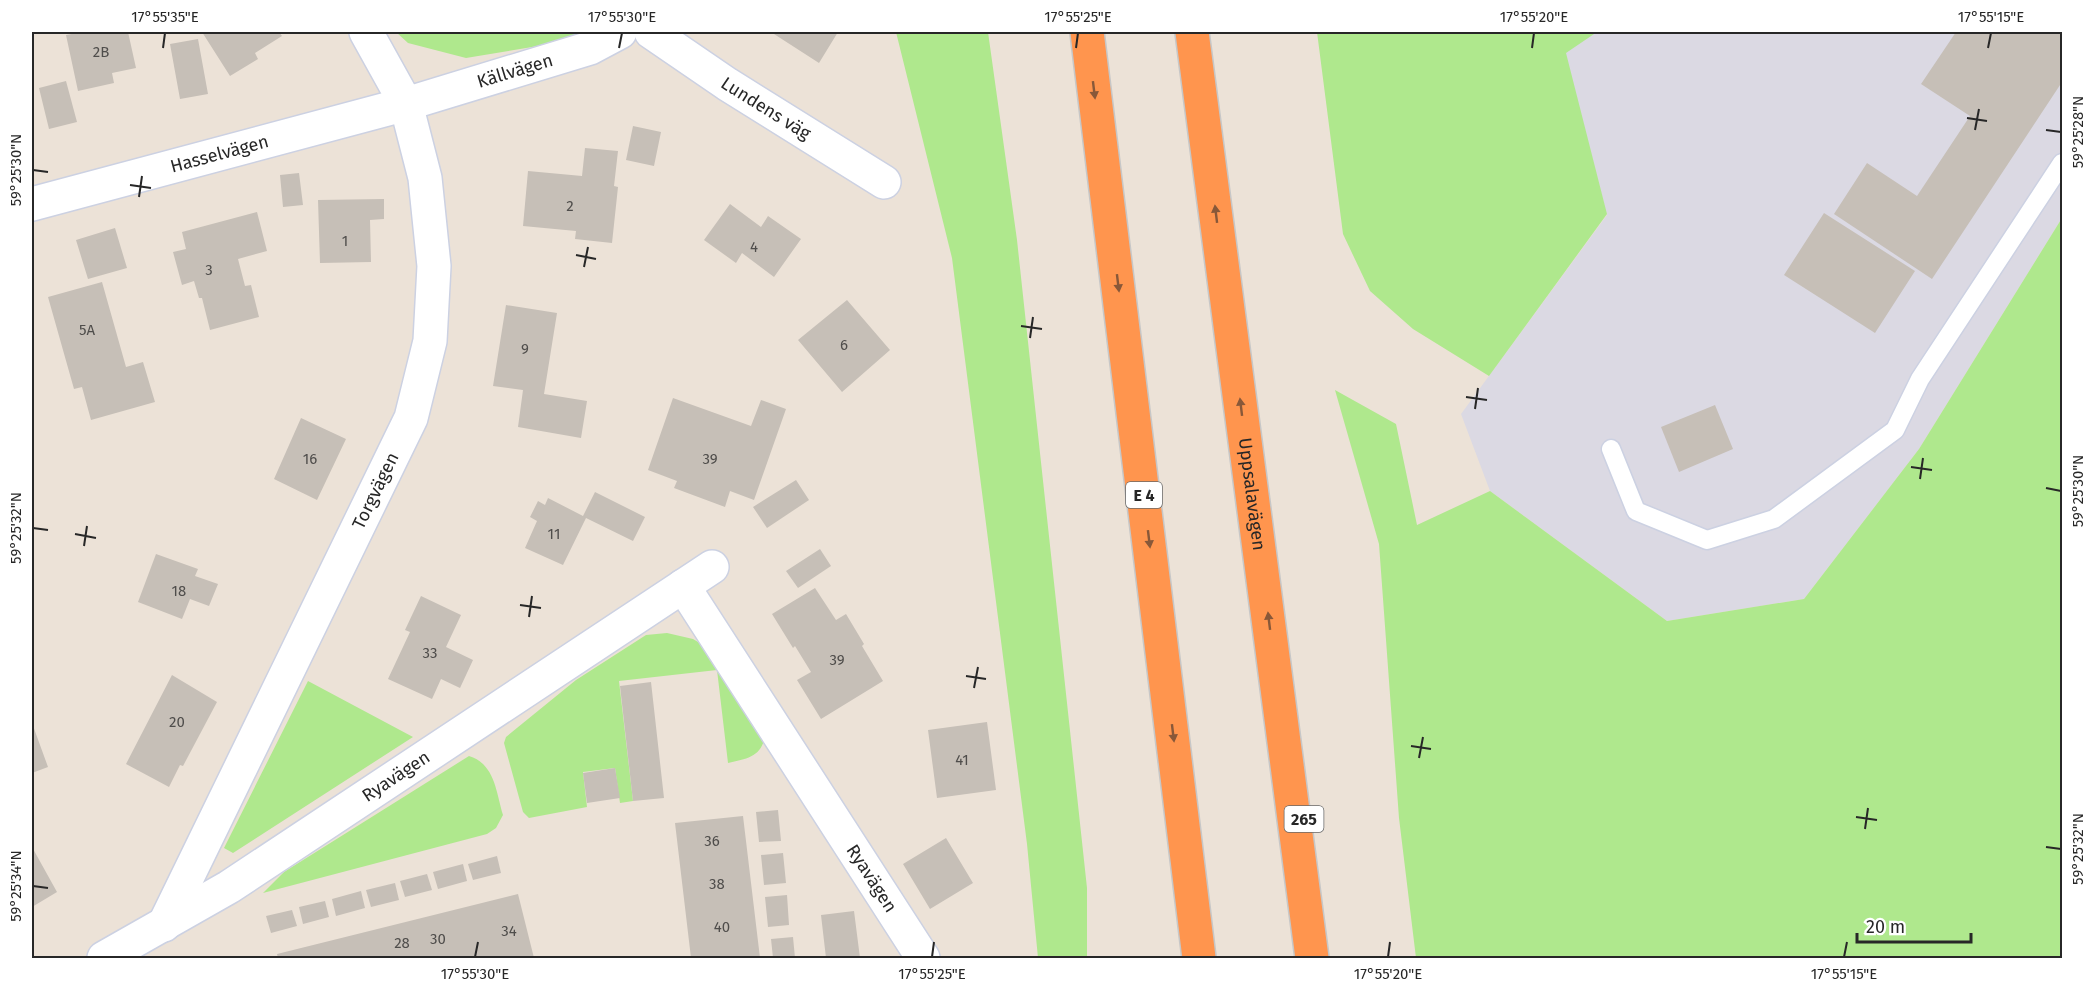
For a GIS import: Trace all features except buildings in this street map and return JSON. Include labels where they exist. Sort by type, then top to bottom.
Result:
[{"type":"highway","name":"E 4","points":[[1087,32],[1199,958]]},
{"type":"highway","name":"Uppsalavägen","points":[[1192,32],[1312,958]]},
{"type":"highway","name":"265","points":[[1277,679],[1331,958]]},
{"type":"street","name":"Torgvägen","points":[[164,925],[411,418],[430,341],[434,266],[425,178],[406,104],[366,32]]},
{"type":"street","name":"Källvägen","points":[[406,104],[590,48],[620,32]]},
{"type":"street","name":"Lundens väg","points":[[651,32],[727,84],[884,182]]},
{"type":"street","name":"Hasselvägen","points":[[32,204],[406,104]]},
{"type":"street","name":"Ryavägen","points":[[104,958],[229,887],[712,567]]},
{"type":"street","name":"Ryavägen","points":[[683,586],[923,958]]},
{"type":"lane","points":[[1611,449],[1636,511],[1707,540],[1774,519],[1895,430],[1920,380],[2062,163]]},
{"type":"shaded area","points":[[1597,32],[2062,32],[2062,218],[1919,449],[1804,599],[1667,621],[1490,491],[1461,414],[1607,215],[1565,52]]},
{"type":"green space","points":[[396,32],[583,32],[562,42],[466,58],[408,43]]},
{"type":"green space","points":[[896,32],[988,32],[1017,240],[1087,888],[1087,958],[1038,958],[1027,844],[952,258]]},
{"type":"green space","points":[[1317,32],[1597,32],[1566,53],[1607,214],[1489,376],[1413,329],[1370,291],[1343,234]]},
{"type":"green space","points":[[2062,218],[2062,958],[1416,958],[1399,818],[1379,544],[1335,390],[1396,424],[1417,525],[1490,491],[1667,621],[1804,599],[1919,449]]},
{"type":"green space","points":[[667,633],[693,639],[703,645],[765,734],[758,752],[748,758],[728,763],[717,670],[619,681],[633,801],[620,803],[615,768],[583,772],[587,807],[529,818],[523,812],[504,743],[506,737],[576,680],[646,635]]},
{"type":"green space","points":[[308,681],[413,737],[233,853],[224,848]]},
{"type":"green space","points":[[469,756],[478,760],[489,772],[503,815],[496,828],[487,834],[263,893],[284,872]]}]
